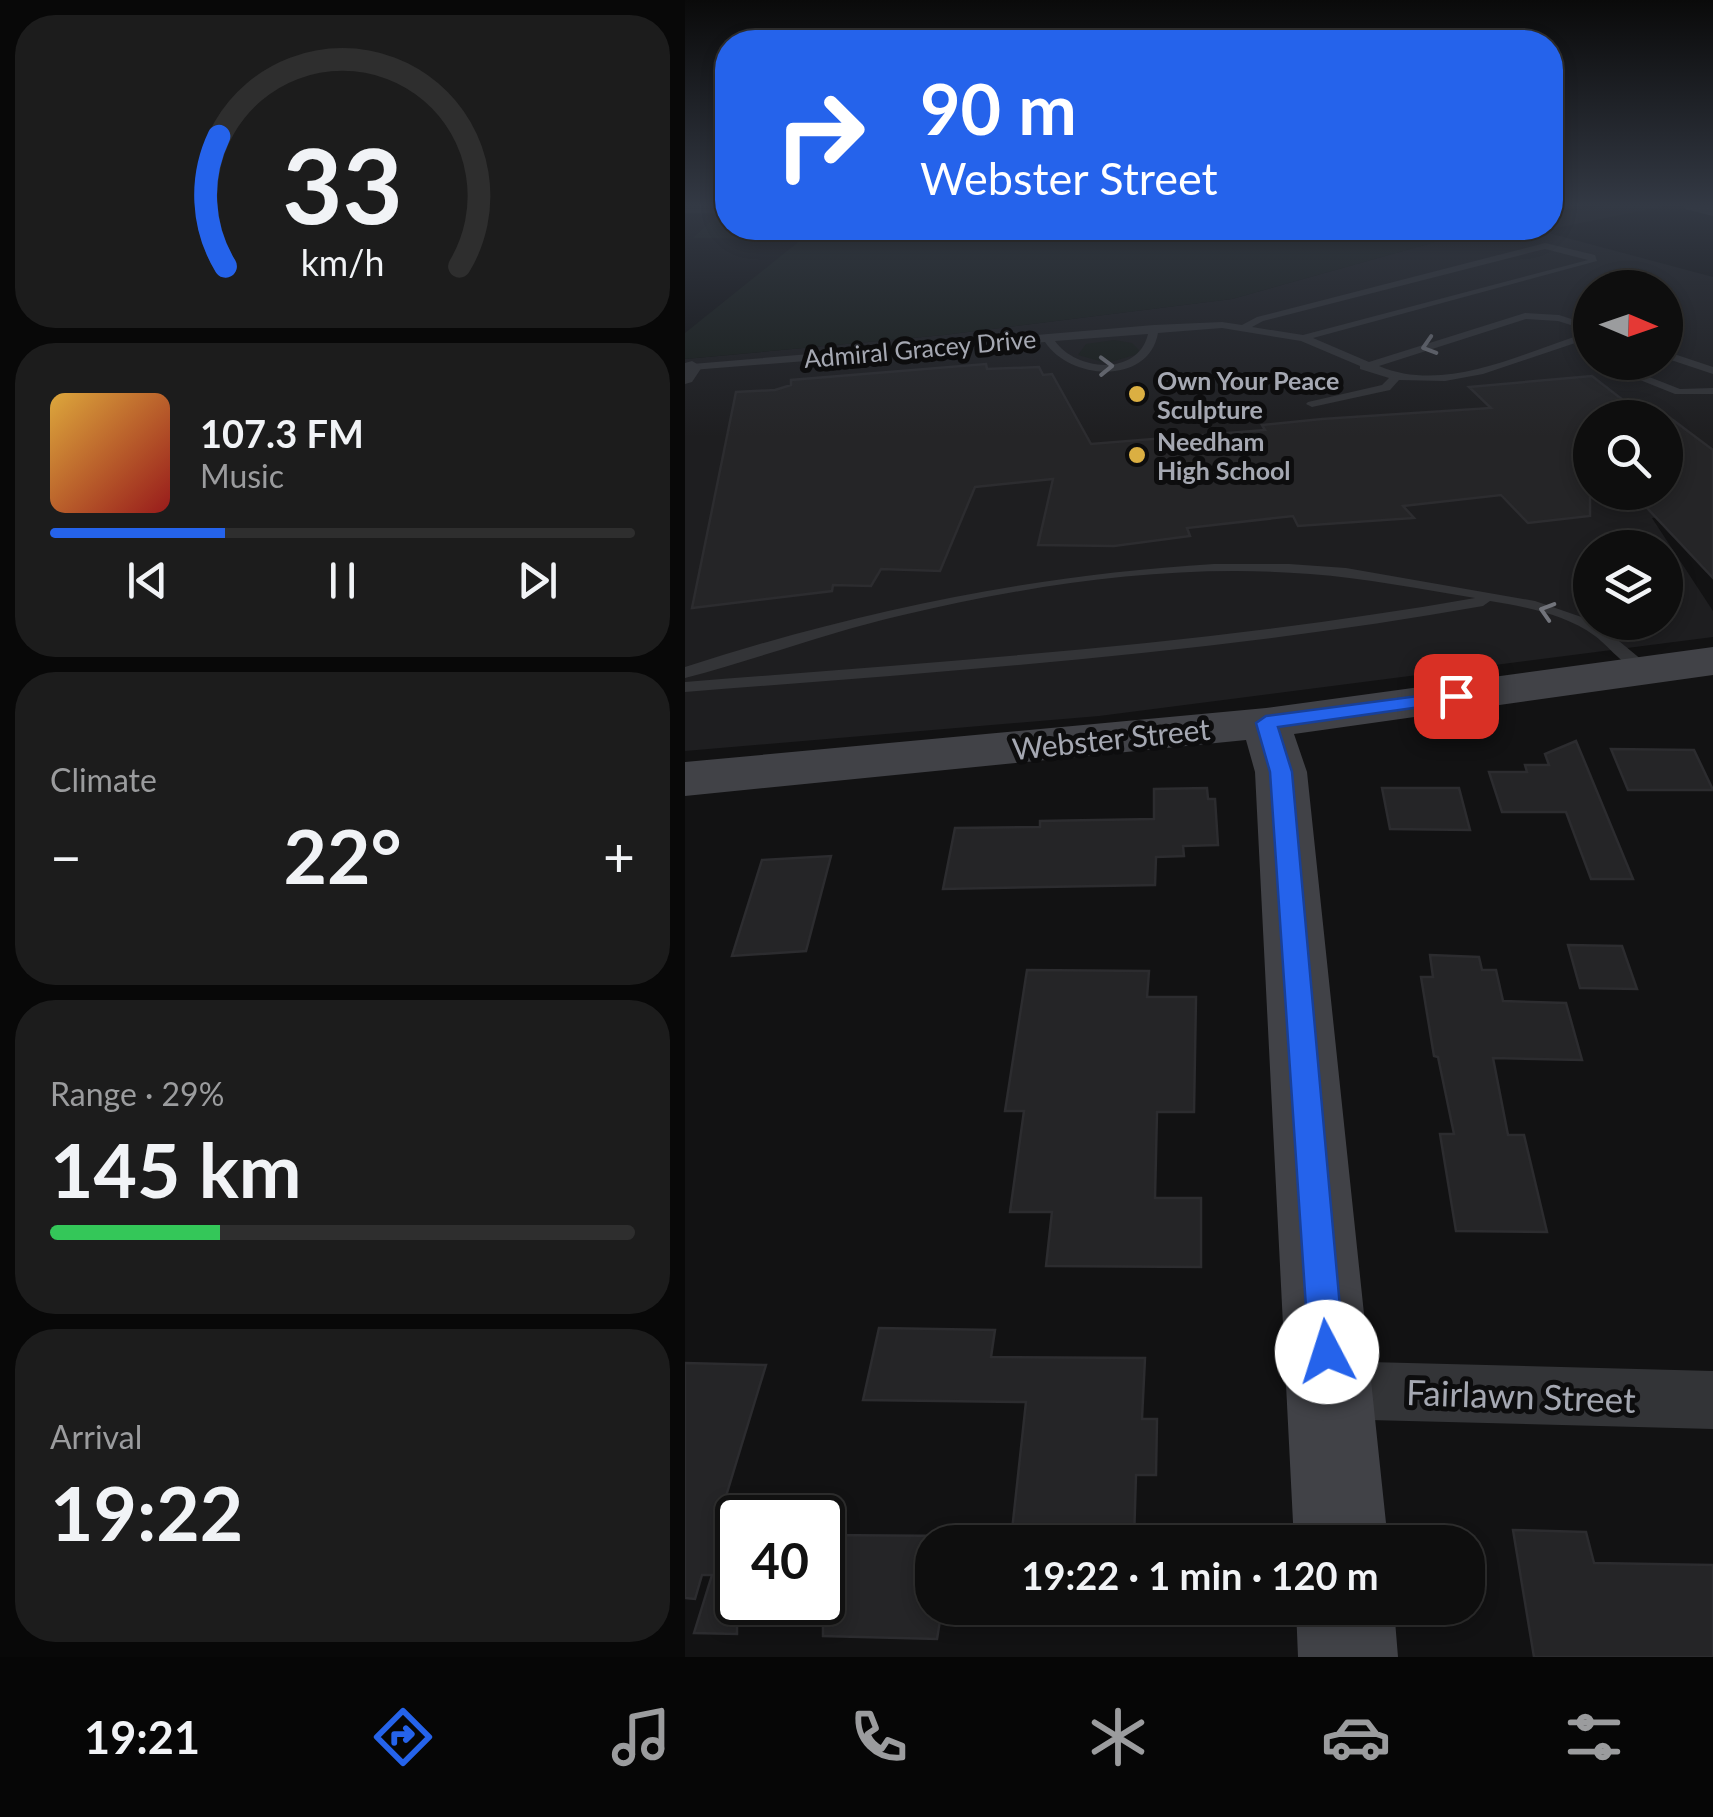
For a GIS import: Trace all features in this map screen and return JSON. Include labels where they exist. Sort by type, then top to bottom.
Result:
[{"type":"street","name":"Webster Street","points":[[685,779],[1266,723],[1713,661]]},
{"type":"street","points":[[1266,723],[1281,772],[1340,1525]]},
{"type":"street","name":"Fairlawn Street","points":[[1330,1390],[1713,1400]]},
{"type":"street","points":[[1346,1625],[1349,1657]]},
{"type":"lane","points":[[1246,326],[1403,282]]},
{"type":"lane","points":[[1303,338],[1513,282]]},
{"type":"lane","points":[[1365,367],[1525,316],[1559,318],[1573,324]]},
{"type":"lane","name":"Admiral Gracey Drive","points":[[687,371],[1155,328],[1246,326]]},
{"type":"lane","points":[[1246,326],[1303,338],[1396,377],[1445,378],[1559,348],[1573,341]]},
{"type":"lane","points":[[1047,337],[1062,357],[1089,366],[1119,367],[1137,362],[1151,348],[1155,328]]},
{"type":"lane","points":[[1559,348],[1573,353]]},
{"type":"lane","points":[[1683,360],[1713,371]]},
{"type":"lane","points":[[1313,404],[1386,388],[1396,377]]},
{"type":"lane","points":[[1647,380],[1679,392],[1713,391]]},
{"type":"lane","points":[[685,673],[767,644],[907,609],[1033,587],[1155,573],[1288,568],[1371,576],[1501,598],[1586,624],[1647,670]]},
{"type":"lane","points":[[685,687],[1068,657],[1399,616],[1501,598]]},
{"type":"shaded area","points":[[748,282],[1291,282],[1232,299],[944,335],[685,359],[685,333]]},
{"type":"shaded area","name":"Needham High School","points":[[1291,282],[1573,282],[1573,380],[1683,380],[1683,282],[1713,282],[1713,509],[1652,518],[1660,530],[1573,530],[1573,640],[1683,640],[1683,565],[1713,611],[1713,637],[1099,716],[685,751],[685,359],[944,335],[1232,299]]},
{"type":"shaded area","points":[[1114,340],[1132,343],[1138,354],[1107,363],[1078,355],[1086,344]]},
{"type":"building","points":[[986,364],[987,369],[1039,367],[1043,375],[1052,374],[1091,444],[1265,430],[1262,425],[1322,419],[1491,408],[1469,387],[1573,378],[1597,380],[1623,400],[1573,400],[1573,510],[1590,510],[1590,516],[1528,523],[1501,495],[1403,506],[1414,518],[1298,526],[1293,516],[1187,528],[1190,536],[1114,546],[1038,545],[1053,479],[975,487],[940,571],[881,569],[871,586],[833,585],[832,591],[692,608],[736,392],[775,390],[791,385],[791,380]]},
{"type":"building","points":[[1683,428],[1713,450],[1713,578],[1683,546],[1683,530],[1668,530],[1649,510],[1683,510]]},
{"type":"building","points":[[1576,741],[1633,879],[1591,879],[1566,812],[1502,812],[1489,772],[1527,772],[1525,765],[1549,765],[1545,754]]},
{"type":"building","points":[[1611,749],[1694,750],[1713,790],[1628,790]]},
{"type":"building","points":[[1207,788],[1208,799],[1215,799],[1218,845],[1183,846],[1184,856],[1156,857],[1155,885],[943,889],[955,828],[1040,827],[1040,821],[1154,819],[1154,789]]},
{"type":"building","points":[[1382,788],[1459,788],[1470,830],[1390,829]]},
{"type":"building","points":[[831,856],[806,951],[732,956],[762,860]]},
{"type":"building","points":[[1568,945],[1622,946],[1637,989],[1580,988]]},
{"type":"building","points":[[1430,955],[1479,957],[1482,970],[1496,970],[1503,1001],[1566,1003],[1582,1060],[1493,1058],[1508,1135],[1524,1135],[1547,1232],[1456,1231],[1440,1134],[1454,1134],[1438,1057],[1434,1056],[1421,977],[1433,977]]},
{"type":"building","points":[[1027,970],[1149,971],[1147,997],[1196,997],[1194,1112],[1157,1112],[1155,1198],[1201,1198],[1201,1267],[1046,1266],[1052,1212],[1010,1212],[1024,1111],[1005,1111]]},
{"type":"building","points":[[879,1328],[995,1330],[991,1357],[1145,1358],[1142,1419],[1157,1419],[1156,1475],[1136,1475],[1134,1525],[1013,1525],[1026,1402],[863,1400]]},
{"type":"building","points":[[685,1363],[766,1365],[726,1495],[715,1495],[715,1625],[737,1625],[737,1634],[694,1633],[712,1575],[702,1575],[695,1599],[685,1598]]},
{"type":"building","points":[[1513,1530],[1586,1532],[1594,1563],[1713,1565],[1713,1657],[1534,1657]]},
{"type":"building","points":[[845,1535],[915,1536],[915,1625],[939,1625],[937,1639],[823,1636],[823,1625],[845,1625]]},
{"type":"place","name":"Own Your Peace Sculpture","points":[[1137,394]]},
{"type":"place","name":"Needham High School","points":[[1137,455]]},
{"type":"route","points":[[1327,1352],[1281,772],[1266,723],[1456,696]]}]
